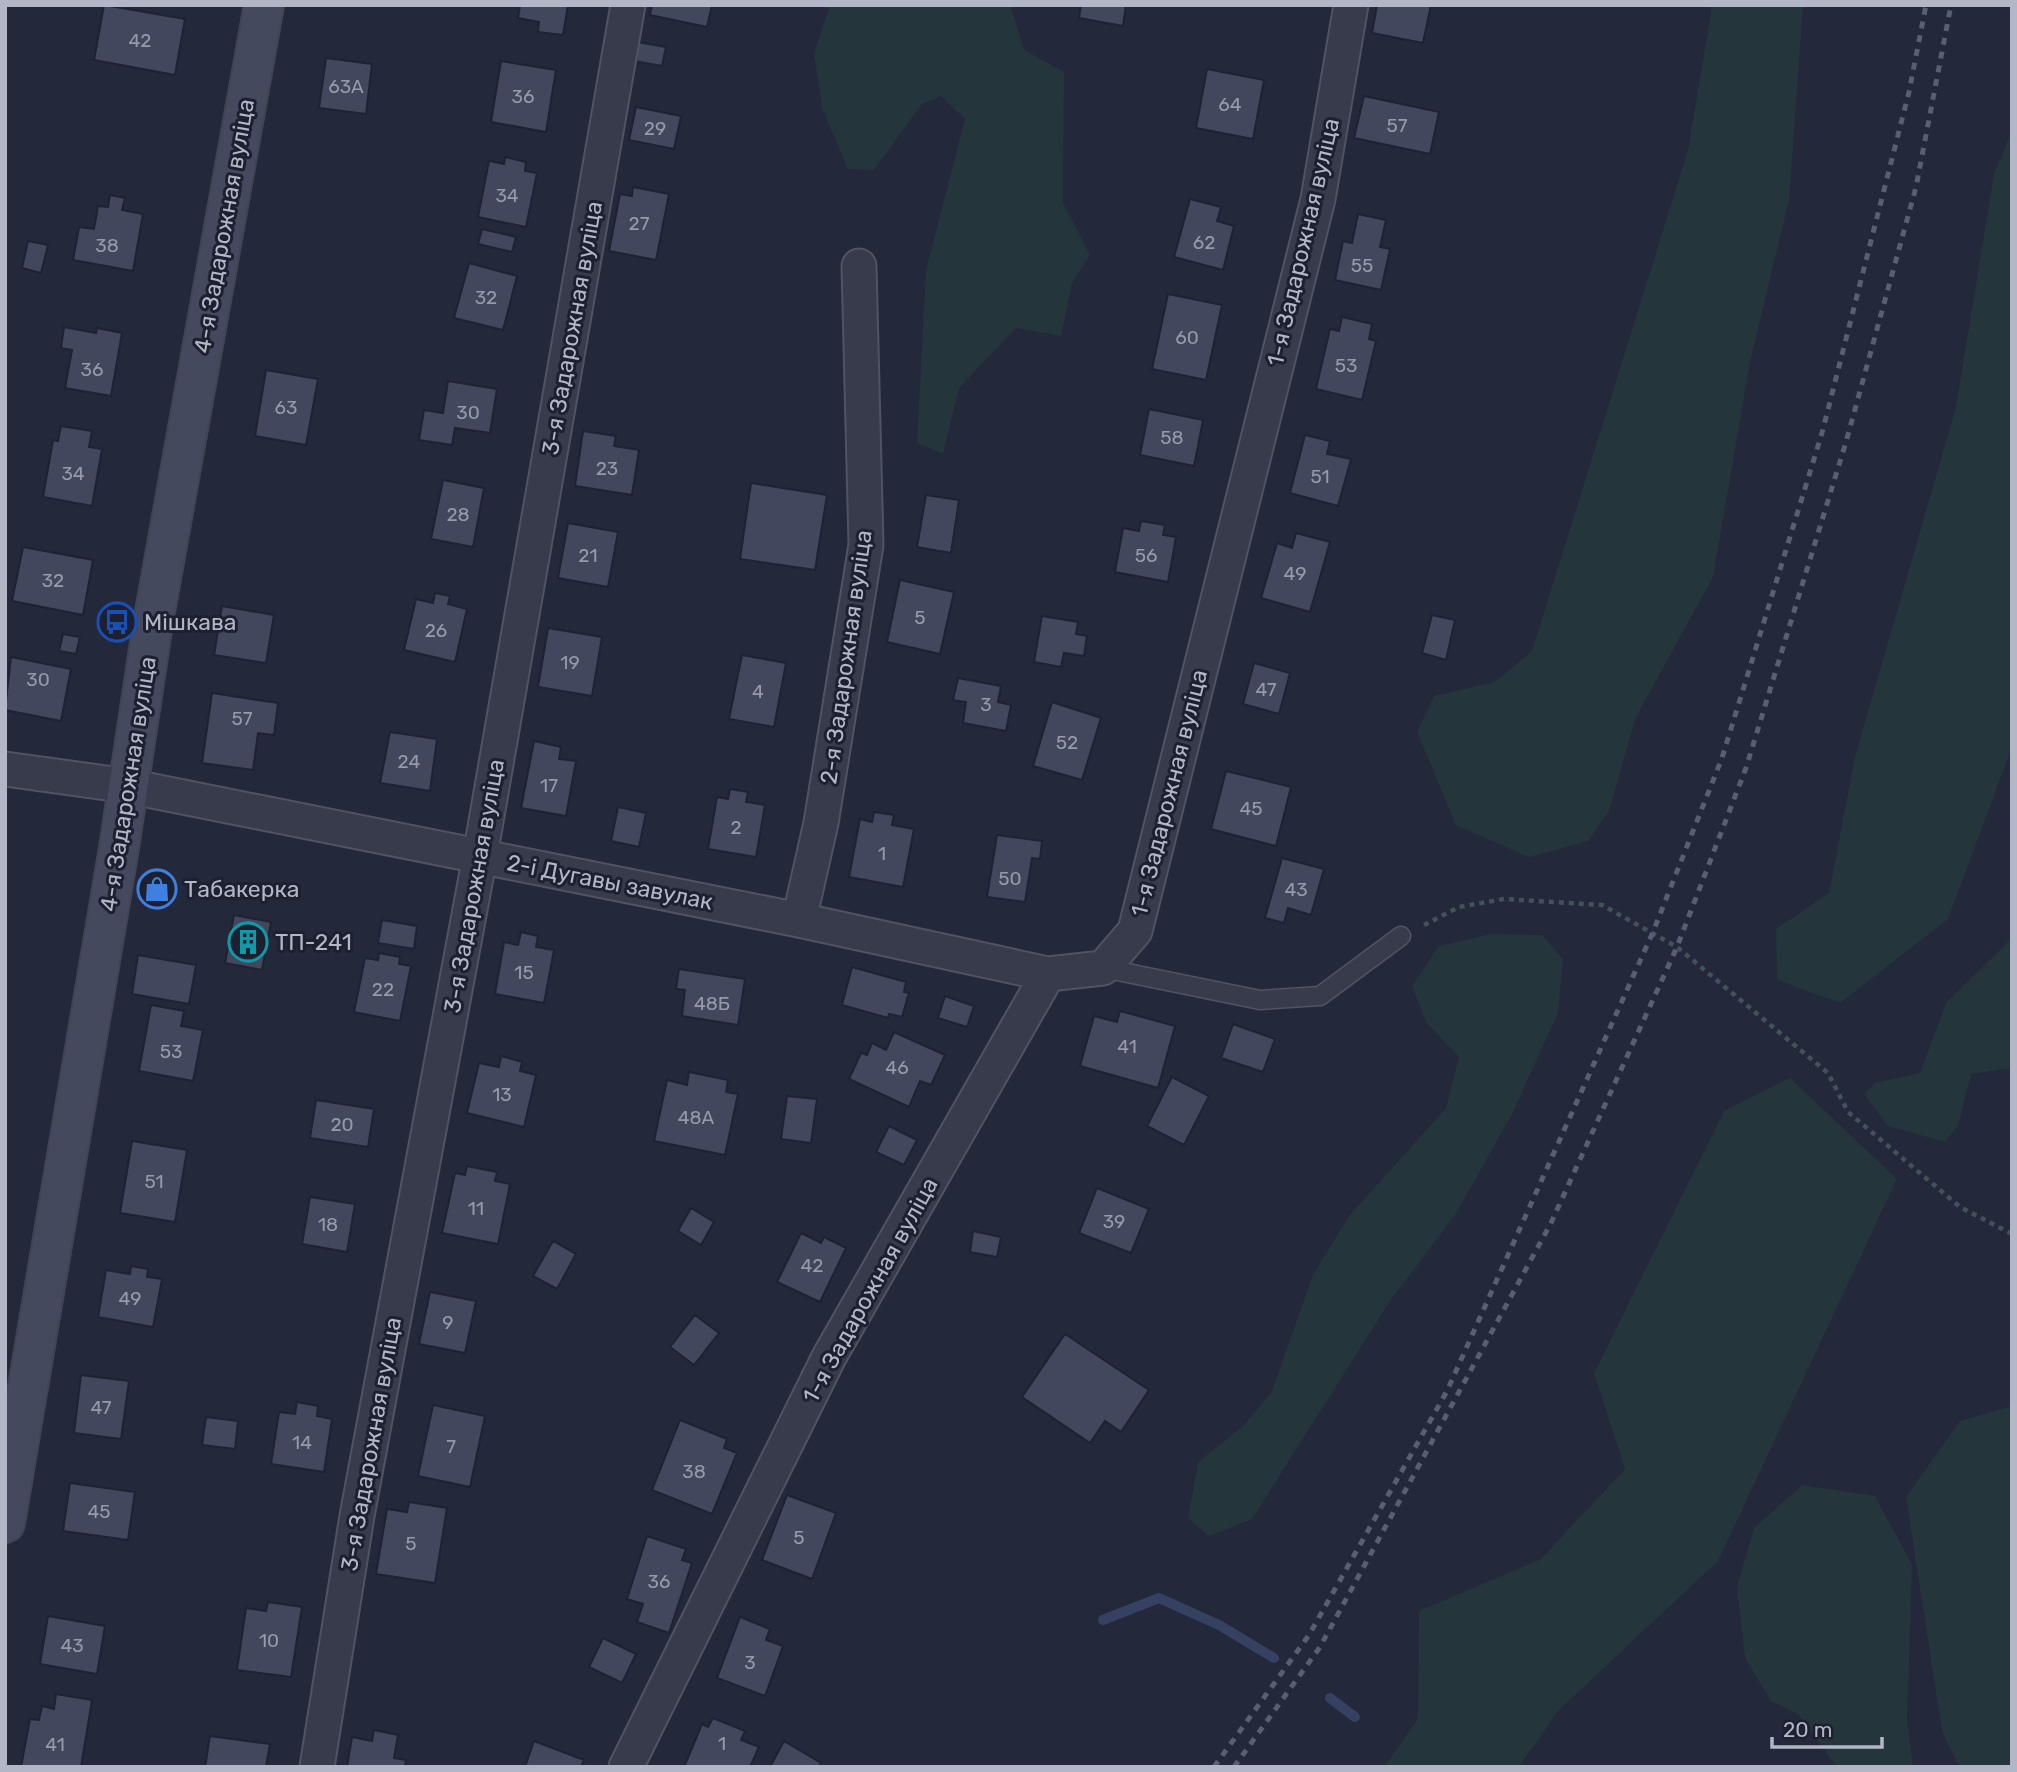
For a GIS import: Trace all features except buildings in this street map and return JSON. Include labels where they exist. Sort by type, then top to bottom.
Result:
[{"type":"main road","name":"4-я Задарожная вуліца","points":[[5,1523],[153,623],[264,5]]},
{"type":"street","name":"3-я Задарожная вуліца","points":[[317,1767],[357,1516],[480,856],[628,5]]},
{"type":"street","name":"1-я Задарожная вуліца","points":[[1103,968],[1135,931],[1318,199],[1351,5]]},
{"type":"street","name":"2-я Задарожная вуліца","points":[[799,920],[821,823],[866,545],[859,266]]},
{"type":"street","name":"2-і Дугавы завулак","points":[[5,769],[128,786],[799,920],[1048,974]]},
{"type":"street","points":[[1048,974],[1103,968]]},
{"type":"street","name":"1-я Задарожная вуліца","points":[[626,1767],[829,1357],[1048,974]]},
{"type":"lane","points":[[1103,968],[1260,1000],[1320,996],[1401,936]]},
{"type":"path","points":[[1401,936],[1460,907],[1504,899],[1602,905],[1677,947],[1828,1073],[1848,1112],[1960,1207],[2012,1234]]},
{"type":"shaded area","points":[[830,5],[1010,5],[1024,50],[1064,72],[1063,203],[1090,255],[1072,283],[1061,336],[1016,328],[959,388],[943,454],[917,443],[926,270],[965,119],[941,96],[922,104],[874,170],[848,169],[822,108],[814,53]]},
{"type":"shaded area","points":[[1710,5],[1803,5],[1789,200],[1750,362],[1713,577],[1635,719],[1609,811],[1588,841],[1529,857],[1456,825],[1417,732],[1434,696],[1495,682],[1532,651],[1688,150],[1711,14]]},
{"type":"shaded area","points":[[2012,131],[2012,747],[1948,919],[1840,1003],[1777,980],[1776,929],[1829,893],[1855,757],[1956,407],[1994,174]]},
{"type":"shaded area","points":[[1491,934],[1542,935],[1563,959],[1558,1013],[1511,1116],[1455,1215],[1390,1301],[1252,1519],[1209,1536],[1188,1518],[1198,1462],[1242,1427],[1271,1393],[1313,1275],[1349,1216],[1446,1108],[1459,1057],[1426,1022],[1412,986],[1439,946]]},
{"type":"shaded area","points":[[2012,938],[2012,1068],[1971,1074],[1958,1126],[1945,1142],[1888,1126],[1864,1094],[1875,1083],[1920,1073],[1946,1003]]},
{"type":"shaded area","points":[[1790,1078],[1897,1179],[1718,1561],[1558,1711],[1519,1767],[1384,1767],[1418,1719],[1419,1611],[1541,1559],[1625,1469],[1594,1373],[1724,1111]]},
{"type":"shaded area","points":[[2012,1406],[2012,1767],[1959,1767],[1942,1731],[1906,1497],[1960,1421]]},
{"type":"shaded area","points":[[1802,1485],[1875,1496],[1912,1565],[1907,1721],[1913,1767],[1837,1767],[1798,1714],[1771,1701],[1745,1658],[1737,1587],[1754,1528]]},
{"type":"waterway","points":[[1103,1620],[1159,1598],[1219,1625],[1274,1658]]},
{"type":"waterway","points":[[1330,1698],[1355,1717]]},
{"type":"railway","points":[[1214,1767],[1309,1635],[1447,1391],[1653,932],[1722,758],[1822,433],[1909,92],[1926,5]]},
{"type":"railway","points":[[1234,1767],[1320,1647],[1551,1223],[1677,947],[1746,768],[1846,442],[1916,187],[1951,5]]},
{"type":"place","name":"Мішкава","points":[[117,622]]},
{"type":"place","name":"Табакерка","points":[[157,889]]},
{"type":"place","name":"ТП-241","points":[[248,942]]}]
